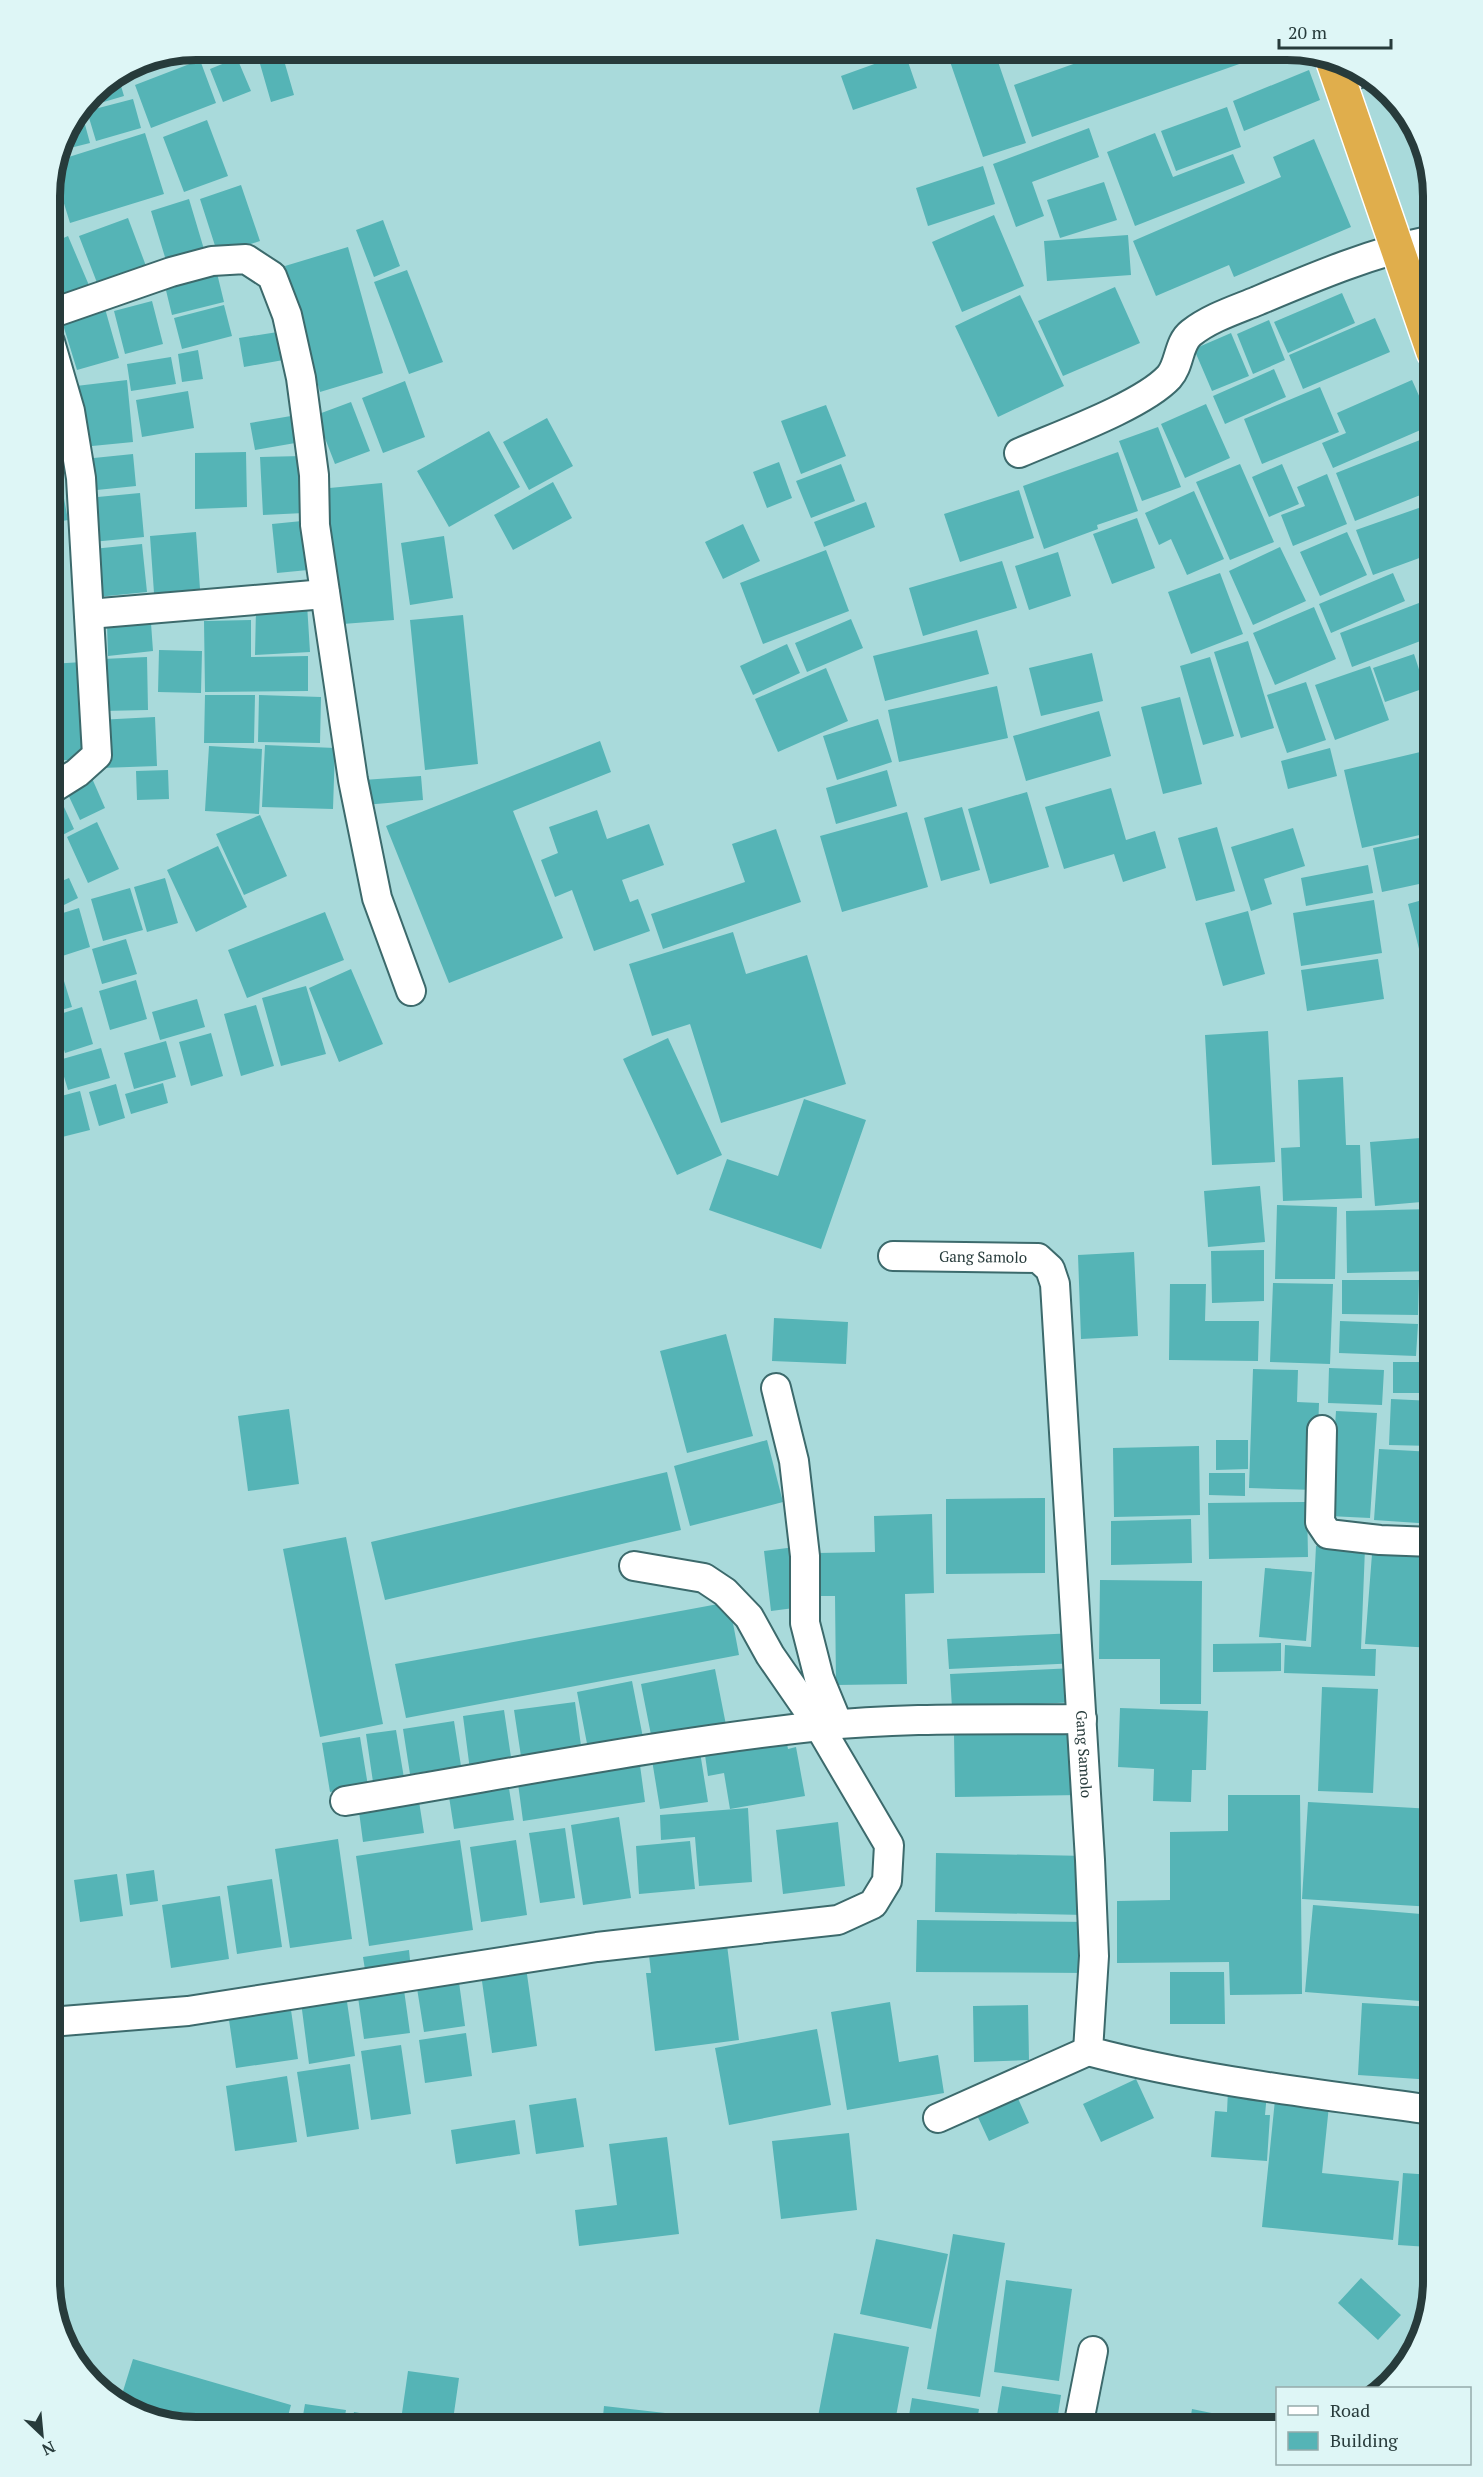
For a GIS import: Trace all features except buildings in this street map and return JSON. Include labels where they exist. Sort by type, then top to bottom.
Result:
[{"type":"highway","points":[[1345,73],[1398,247],[1423,320]]},
{"type":"street","points":[[1019,453],[1091,422],[1155,389],[1171,375],[1182,346],[1190,334],[1219,317],[1398,247],[1423,242]]},
{"type":"street","points":[[60,311],[171,272],[212,261],[246,259],[272,276],[287,315],[301,378],[314,475],[315,525],[353,780],[377,898],[411,991]]},
{"type":"street","points":[[60,376],[70,411],[81,478],[97,755],[77,773],[60,784]]},
{"type":"street","points":[[89,614],[325,594]]},
{"type":"street","name":"Gang Samolo","points":[[893,1256],[1038,1258],[1050,1269],[1055,1284],[1083,1719],[1094,1956],[1088,2051]]},
{"type":"street","points":[[776,1388],[795,1473],[805,1556],[805,1623],[828,1725]]},
{"type":"street","points":[[1322,1430],[1320,1522],[1323,1530],[1328,1534],[1338,1536],[1423,1541]]},
{"type":"street","points":[[60,2021],[188,2011],[597,1947],[838,1920],[873,1904],[887,1881],[889,1845],[828,1725],[770,1655],[749,1617],[725,1592],[704,1578],[634,1566]]},
{"type":"street","points":[[345,1801],[674,1746],[828,1725],[910,1720],[1083,1719]]},
{"type":"street","points":[[938,2118],[1088,2051],[1140,2065],[1232,2081],[1423,2108]]},
{"type":"street","points":[[1080,2417],[1093,2351]]}]
